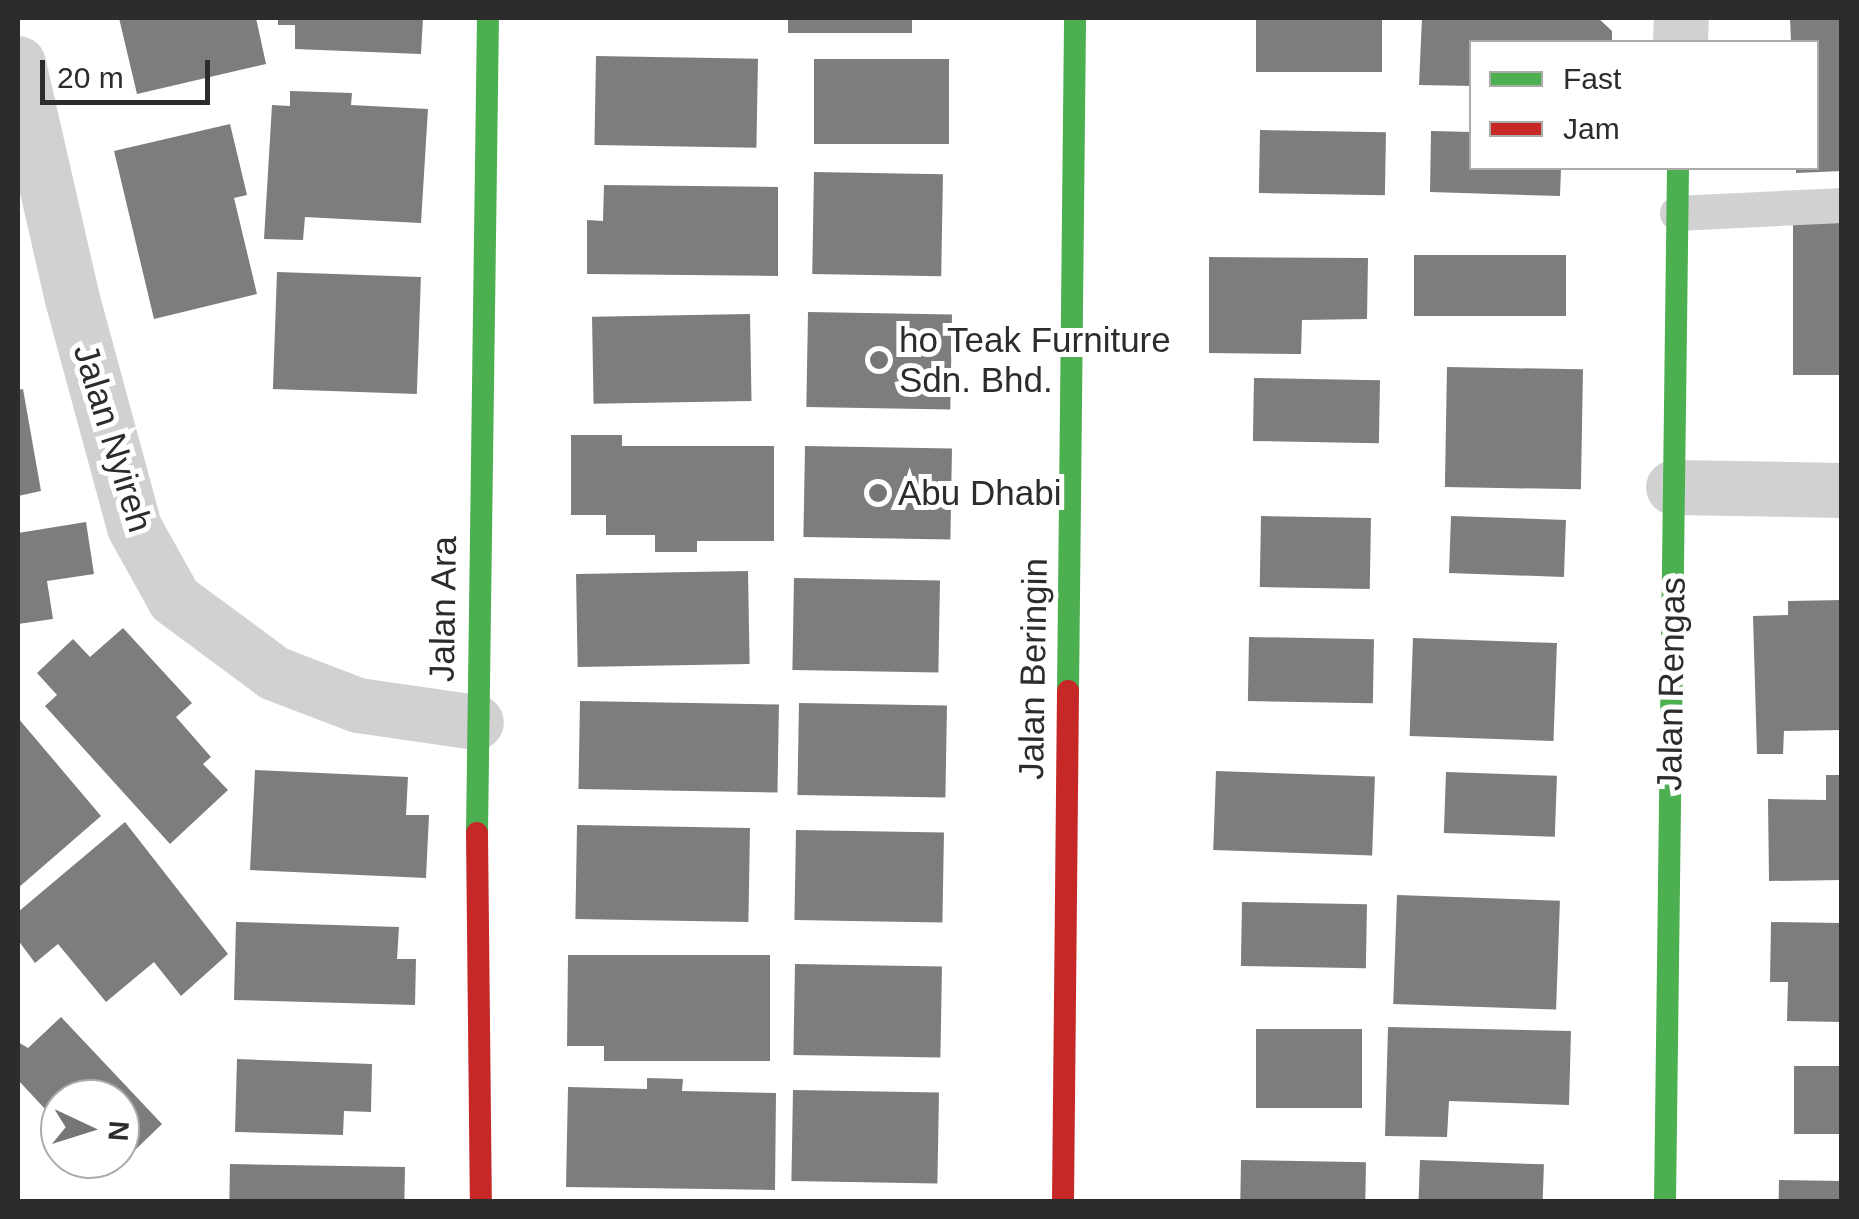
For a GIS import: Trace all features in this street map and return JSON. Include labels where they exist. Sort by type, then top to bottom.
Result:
[{"type":"street","name":"Jalan Ara","points":[[481,1202],[476,722],[488,18]]},
{"type":"street","name":"Jalan Beringin","points":[[1063,1202],[1075,18]]},
{"type":"street","name":"Jalan Nyireh","points":[[18,63],[71,295],[134,527],[174,599],[274,673],[358,706],[476,722]]},
{"type":"street","name":"Jalan Rengas","points":[[1666,1202],[1678,170]]},
{"type":"street","points":[[1673,487],[1842,490]]},
{"type":"lane","points":[[1677,212],[1842,205]]},
{"type":"building","points":[[119,18],[256,18],[266,64],[137,94]]},
{"type":"building","points":[[278,18],[423,18],[421,54],[295,49],[295,25],[278,25]]},
{"type":"building","points":[[788,18],[912,18],[912,33],[788,33]]},
{"type":"building","points":[[1256,18],[1382,18],[1382,72],[1256,72]]},
{"type":"building","points":[[1422,18],[1598,18],[1612,31],[1612,40],[1469,40],[1469,86],[1419,85]]},
{"type":"building","points":[[1790,18],[1842,18],[1842,171],[1796,173],[1819,170],[1819,40],[1791,40]]},
{"type":"building","points":[[596,56],[758,59],[756,148],[594,145]]},
{"type":"building","points":[[814,59],[949,59],[949,144],[814,144]]},
{"type":"building","points":[[290,91],[352,93],[351,105],[428,109],[421,223],[305,217],[303,240],[264,239],[272,105],[290,106]]},
{"type":"building","points":[[230,124],[247,195],[234,198],[257,294],[154,319],[114,151]]},
{"type":"building","points":[[1260,130],[1386,132],[1385,195],[1259,193]]},
{"type":"building","points":[[1431,131],[1469,132],[1469,170],[1561,170],[1560,196],[1430,192]]},
{"type":"building","points":[[814,172],[943,174],[941,276],[812,274]]},
{"type":"building","points":[[604,185],[778,187],[778,276],[587,274],[587,220],[603,221]]},
{"type":"building","points":[[1793,214],[1842,214],[1842,375],[1793,375]]},
{"type":"building","points":[[1414,255],[1566,255],[1566,316],[1414,316]]},
{"type":"building","points":[[1209,257],[1368,258],[1367,319],[1302,320],[1301,354],[1209,353]]},
{"type":"building","points":[[277,272],[421,277],[417,394],[273,389]]},
{"type":"building","name":"ho Teak Furniture Sdn. Bhd.","points":[[808,312],[952,315],[950,409],[806,407]]},
{"type":"building","points":[[750,314],[752,401],[594,404],[592,317]]},
{"type":"building","points":[[1447,367],[1583,369],[1581,489],[1445,487]]},
{"type":"building","points":[[1254,378],[1380,380],[1379,443],[1253,441]]},
{"type":"building","points":[[23,389],[41,491],[18,496],[18,390]]},
{"type":"building","points":[[571,435],[622,435],[622,446],[774,446],[774,541],[697,541],[697,552],[655,552],[655,535],[606,535],[606,515],[571,515]]},
{"type":"building","name":"Abu Dhabi","points":[[805,446],[952,449],[950,540],[803,537]]},
{"type":"building","points":[[1261,516],[1371,518],[1370,589],[1260,587]]},
{"type":"building","points":[[1451,516],[1566,520],[1564,577],[1449,573]]},
{"type":"building","points":[[86,522],[94,574],[47,581],[53,619],[18,624],[18,533]]},
{"type":"building","points":[[748,571],[750,664],[578,667],[576,574]]},
{"type":"building","points":[[794,578],[940,581],[938,673],[792,670]]},
{"type":"building","points":[[1842,600],[1842,730],[1784,731],[1783,754],[1757,754],[1753,616],[1788,615],[1788,601]]},
{"type":"building","points":[[123,628],[192,703],[176,717],[211,757],[203,764],[228,790],[170,844],[45,706],[57,695],[37,673],[73,639],[90,657]]},
{"type":"building","points":[[1249,637],[1374,639],[1373,703],[1248,701]]},
{"type":"building","points":[[1413,638],[1557,643],[1553,741],[1410,736]]},
{"type":"building","points":[[580,701],[779,704],[777,792],[578,789]]},
{"type":"building","points":[[799,703],[947,706],[945,798],[797,795]]},
{"type":"building","points":[[18,718],[101,816],[18,888]]},
{"type":"building","points":[[255,770],[408,777],[406,815],[429,815],[426,878],[250,870]]},
{"type":"building","points":[[1216,771],[1375,777],[1372,856],[1213,850]]},
{"type":"building","points":[[1446,772],[1557,776],[1555,837],[1444,833]]},
{"type":"building","points":[[1826,775],[1842,775],[1842,880],[1769,881],[1768,799],[1826,800]]},
{"type":"building","points":[[125,822],[228,954],[181,996],[154,962],[106,1002],[58,944],[35,963],[18,940],[18,912]]},
{"type":"building","points":[[577,825],[750,828],[748,922],[575,919]]},
{"type":"building","points":[[796,830],[944,833],[942,923],[794,920]]},
{"type":"building","points":[[1397,895],[1560,901],[1556,1010],[1393,1004]]},
{"type":"building","points":[[1242,902],[1367,904],[1366,968],[1241,966]]},
{"type":"building","points":[[236,922],[399,927],[397,959],[416,959],[415,1005],[234,1000]]},
{"type":"building","points":[[1771,922],[1842,923],[1842,1022],[1787,1021],[1788,982],[1770,982]]},
{"type":"building","points":[[568,955],[770,955],[770,1061],[604,1061],[604,1046],[567,1046]]},
{"type":"building","points":[[795,964],[942,967],[940,1058],[793,1055]]},
{"type":"building","points":[[61,1017],[120,1079],[40,1079],[40,1104],[18,1080],[18,1042],[28,1048]]},
{"type":"building","points":[[1388,1027],[1571,1031],[1569,1105],[1449,1101],[1447,1137],[1385,1136]]},
{"type":"building","points":[[1256,1029],[1362,1029],[1362,1108],[1256,1108]]},
{"type":"building","points":[[237,1059],[372,1064],[371,1112],[344,1111],[343,1135],[235,1132]]},
{"type":"building","points":[[1794,1066],[1842,1066],[1842,1134],[1794,1134]]},
{"type":"building","points":[[647,1078],[683,1079],[682,1091],[776,1093],[775,1190],[566,1187],[568,1087],[647,1089]]},
{"type":"building","points":[[793,1090],[939,1093],[937,1184],[791,1181]]},
{"type":"building","points":[[140,1101],[162,1124],[140,1145]]},
{"type":"building","points":[[1241,1160],[1366,1162],[1365,1202],[1240,1202]]},
{"type":"building","points":[[1420,1160],[1544,1164],[1543,1202],[1419,1202]]},
{"type":"building","points":[[230,1164],[405,1167],[404,1202],[229,1202]]},
{"type":"building","points":[[1779,1180],[1842,1181],[1842,1202],[1779,1202]]},
{"type":"traffic: fast","points":[[477,833],[488,18]]},
{"type":"traffic: fast","points":[[1068,691],[1075,18]]},
{"type":"traffic: fast","points":[[1665,1202],[1678,170]]},
{"type":"traffic: jam","points":[[1063,1202],[1068,691]]},
{"type":"traffic: jam","points":[[477,833],[481,1202]]},
{"type":"place","name":"ho Teak Furniture Sdn. Bhd.","points":[[879,360]]},
{"type":"place","name":"Abu Dhabi","points":[[878,493]]}]
